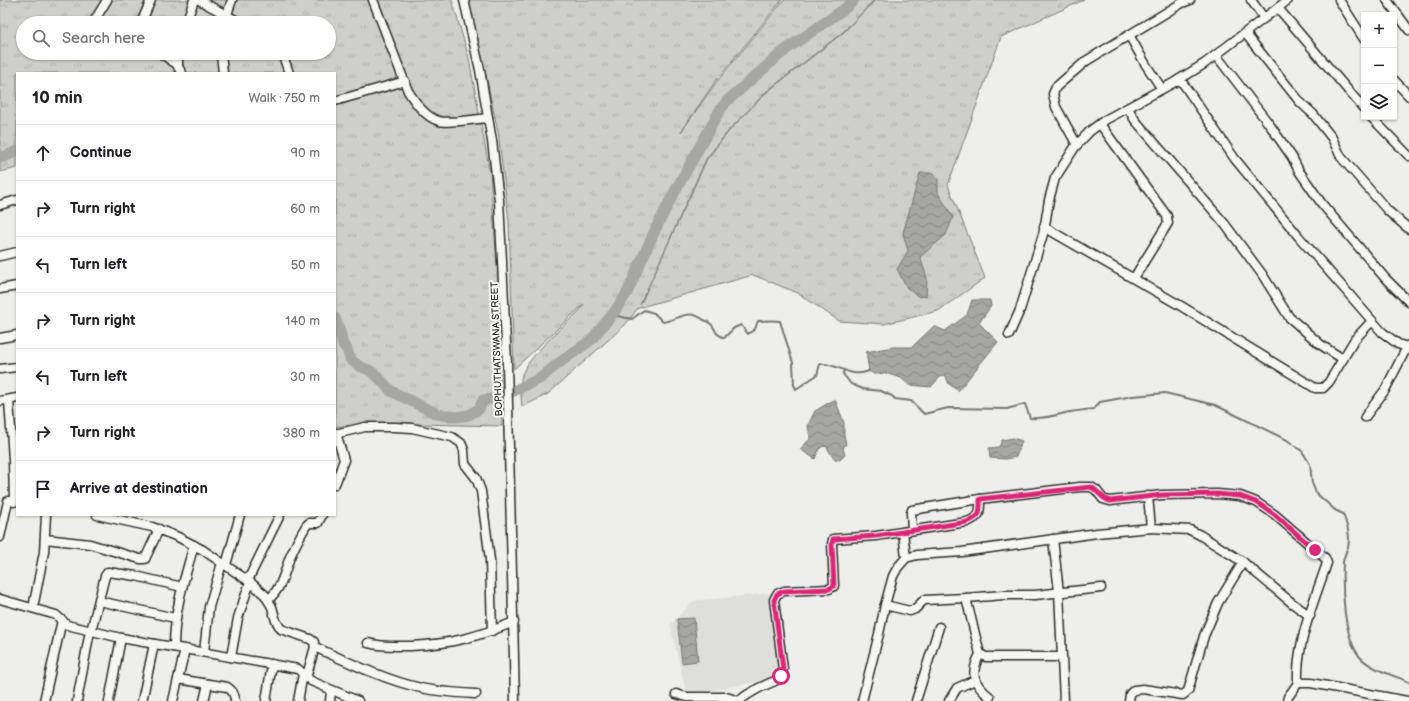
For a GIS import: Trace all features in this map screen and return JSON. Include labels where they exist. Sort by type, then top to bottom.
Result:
[{"type":"street","points":[[99,16],[107,0]]},
{"type":"street","points":[[144,16],[151,0]]},
{"type":"street","points":[[188,16],[194,0]]},
{"type":"street","points":[[199,0],[221,16]]},
{"type":"street","points":[[226,16],[232,0]]},
{"type":"street","points":[[373,0],[405,81],[415,102],[427,114],[438,121],[448,122],[488,118]]},
{"type":"street","name":"BOPHUTHATSWANA STREET","points":[[464,0],[488,118],[499,200],[507,363],[515,701]]},
{"type":"street","points":[[1077,145],[1056,106],[1053,94],[1056,88],[1086,61],[1182,3],[1190,0]]},
{"type":"street","points":[[1252,0],[1264,18]]},
{"type":"street","points":[[1009,335],[1020,310],[1044,227],[1055,178],[1077,145],[1090,131],[1100,124],[1180,79],[1216,55],[1288,0]]},
{"type":"street","points":[[1339,0],[1361,34]]},
{"type":"street","points":[[1387,0],[1409,30]]},
{"type":"street","points":[[1278,8],[1361,105]]},
{"type":"street","points":[[1245,32],[1300,102],[1313,114],[1332,138],[1341,157],[1388,211],[1409,229]]},
{"type":"street","points":[[1129,35],[1162,89]]},
{"type":"street","points":[[1216,55],[1269,124],[1292,158],[1299,172],[1322,204],[1385,278],[1409,302]]},
{"type":"street","points":[[170,60],[178,65]]},
{"type":"street","points":[[178,60],[178,65],[182,72]]},
{"type":"street","points":[[222,60],[223,72]]},
{"type":"street","points":[[284,60],[289,72]]},
{"type":"street","points":[[1180,79],[1235,159],[1299,237],[1382,332],[1398,344],[1408,346],[1385,390],[1365,417]]},
{"type":"street","points":[[336,101],[405,81]]},
{"type":"street","points":[[1397,83],[1409,96]]},
{"type":"street","points":[[1128,108],[1135,120],[1149,137],[1224,223],[1262,274],[1289,317],[1321,345],[1343,358]]},
{"type":"street","points":[[1374,120],[1409,156]]},
{"type":"street","points":[[1100,124],[1167,216],[1168,223],[1134,278]]},
{"type":"street","points":[[0,205],[16,202]]},
{"type":"street","points":[[1044,227],[1134,278],[1315,388],[1323,388],[1329,382],[1355,339],[1372,321]]},
{"type":"street","points":[[0,256],[16,252]]},
{"type":"street","points":[[0,289],[16,286]]},
{"type":"street","points":[[0,338],[16,335]]},
{"type":"street","points":[[0,369],[16,367]]},
{"type":"street","points":[[0,401],[13,399],[13,460],[10,502],[0,537]]},
{"type":"street","points":[[336,481],[344,460],[336,434],[365,426],[412,428],[452,437],[461,443],[464,450],[465,464],[476,478],[481,491],[490,560],[492,631]]},
{"type":"street","points":[[912,530],[912,510],[980,499],[1091,487],[1096,490],[1103,499],[1110,501],[1162,495],[1217,494],[1240,496],[1256,502],[1274,514],[1325,558],[1327,563],[1300,648],[1297,667],[1298,683],[1288,696],[1287,701]]},
{"type":"street","points":[[1148,496],[1151,528]]},
{"type":"street","points":[[676,694],[687,697],[726,696],[739,701],[759,688],[777,680],[781,676],[783,669],[774,600],[777,594],[784,591],[829,589],[834,586],[833,539],[876,536],[967,522],[976,518],[980,510],[980,499]]},
{"type":"street","points":[[33,608],[40,577],[46,516]]},
{"type":"street","points":[[107,516],[159,529],[194,545],[249,581],[265,595],[281,629],[310,639],[314,642],[315,647],[298,701]]},
{"type":"street","points":[[204,652],[209,607],[240,516]]},
{"type":"street","points":[[231,657],[238,618],[249,581],[280,516]]},
{"type":"street","points":[[268,600],[277,592],[291,555],[306,526],[309,523],[318,523],[322,516]]},
{"type":"street","points":[[862,701],[893,576],[898,567],[906,558],[917,555],[962,552],[1097,533],[1151,528],[1190,530],[1243,562],[1292,604],[1310,616]]},
{"type":"street","points":[[44,539],[90,544],[140,559],[145,559],[159,529]]},
{"type":"street","points":[[903,532],[906,558]]},
{"type":"street","points":[[1053,539],[1059,592],[1064,701]]},
{"type":"street","points":[[174,647],[175,618],[182,586],[194,545]]},
{"type":"street","points":[[1129,701],[1130,694],[1134,690],[1143,689],[1183,695],[1188,691],[1206,629],[1218,603],[1243,562]]},
{"type":"street","points":[[77,701],[90,631],[105,576],[108,572],[136,576],[182,586]]},
{"type":"street","points":[[885,605],[910,611],[915,609],[924,600],[1003,595],[1035,595],[1101,588]]},
{"type":"street","points":[[966,598],[980,654],[974,665],[975,680],[982,691],[990,697]]},
{"type":"street","points":[[0,599],[56,615],[67,625],[90,631],[154,644],[298,669],[311,681],[358,701]]},
{"type":"street","points":[[99,601],[175,618]]},
{"type":"street","points":[[44,701],[62,620]]},
{"type":"street","points":[[368,643],[389,646],[444,643],[492,631],[514,622]]},
{"type":"street","points":[[916,701],[939,627]]},
{"type":"street","points":[[110,701],[122,638]]},
{"type":"street","points":[[142,701],[154,644]]},
{"type":"street","points":[[315,647],[389,678],[413,686],[434,690],[476,694]]},
{"type":"street","points":[[173,701],[185,649]]},
{"type":"street","points":[[980,654],[986,657],[1061,657]]},
{"type":"street","points":[[266,701],[272,664]]},
{"type":"street","points":[[178,679],[226,687],[231,689],[234,694],[234,701]]},
{"type":"street","points":[[949,701],[957,688],[975,680]]},
{"type":"street","points":[[1298,683],[1311,683],[1407,701]]},
{"type":"street","points":[[204,701],[208,684]]},
{"type":"street","points":[[330,701],[331,690]]},
{"type":"shaded area","points":[[772,593],[783,677],[687,695],[670,625],[693,601]]},
{"type":"green space","points":[[0,0],[452,0],[469,58],[490,173],[498,275],[502,426],[375,423],[336,427],[336,72],[16,72],[16,168],[0,172]]},
{"type":"green space","points":[[467,0],[782,0],[714,83],[681,132],[715,84],[784,0],[874,0],[843,32],[767,91],[729,130],[706,159],[640,305],[707,159],[730,130],[767,92],[844,32],[875,0],[1084,0],[1001,37],[948,185],[985,278],[938,311],[884,324],[839,321],[798,293],[753,275],[638,308],[625,325],[548,394],[522,407],[521,379],[523,371],[537,353],[579,311],[584,304],[514,369],[509,221],[498,132],[477,34]]},
{"type":"water","points":[[920,173],[934,173],[938,180],[938,193],[953,217],[946,235],[920,257],[927,278],[926,296],[919,297],[907,288],[897,269],[908,251],[903,233]]},
{"type":"water","points":[[972,300],[990,300],[991,306],[979,323],[998,342],[958,391],[949,384],[945,374],[931,387],[909,385],[901,378],[885,373],[874,374],[869,371],[866,352],[893,347],[912,347],[934,326],[945,331],[967,315]]},
{"type":"water","points":[[835,399],[844,423],[846,444],[843,448],[845,455],[840,460],[834,459],[827,447],[823,446],[819,449],[815,459],[800,449],[810,439],[808,425],[815,411]]},
{"type":"water","points":[[1013,438],[1022,441],[1016,457],[1005,459],[990,458],[989,448],[999,447],[1002,440]]},
{"type":"water","points":[[694,618],[698,661],[682,663],[677,619]]},
{"type":"waterway","points":[[336,321],[343,345],[347,349],[350,359],[377,376],[391,391],[437,414],[456,417],[469,415],[479,409],[483,400],[499,398],[541,378],[591,340],[612,315],[627,293],[656,228],[673,195],[720,110],[727,101],[784,51],[847,7],[854,0]]},
{"type":"waterway","points":[[0,156],[4,157],[16,151]]},
{"type":"waterway","points":[[612,315],[632,319],[644,310],[654,313],[663,322],[684,315],[693,315],[712,325],[717,333],[724,338],[734,328],[741,325],[748,334],[755,329],[758,321],[780,321],[793,363],[794,385],[796,389],[817,375],[820,364],[827,364],[855,373],[869,371]]},
{"type":"waterway","points":[[844,370],[843,374],[851,384],[863,389],[881,391],[895,399],[911,401],[924,414],[948,408],[1007,409],[1025,404],[1030,418],[1039,418],[1094,409],[1100,402],[1133,396],[1165,393],[1215,405],[1287,440],[1302,451],[1310,464],[1312,483],[1316,493],[1335,510],[1343,514],[1346,522],[1349,539],[1343,562],[1343,598],[1347,625],[1354,648],[1365,662],[1383,672],[1409,682]]},
{"type":"route","points":[[781,676],[783,669],[774,600],[777,594],[784,591],[829,589],[834,586],[833,539],[876,536],[967,522],[976,518],[979,514],[980,499],[1080,487],[1091,487],[1096,490],[1103,499],[1110,501],[1162,495],[1217,494],[1240,496],[1256,502],[1274,514],[1315,550]]}]
